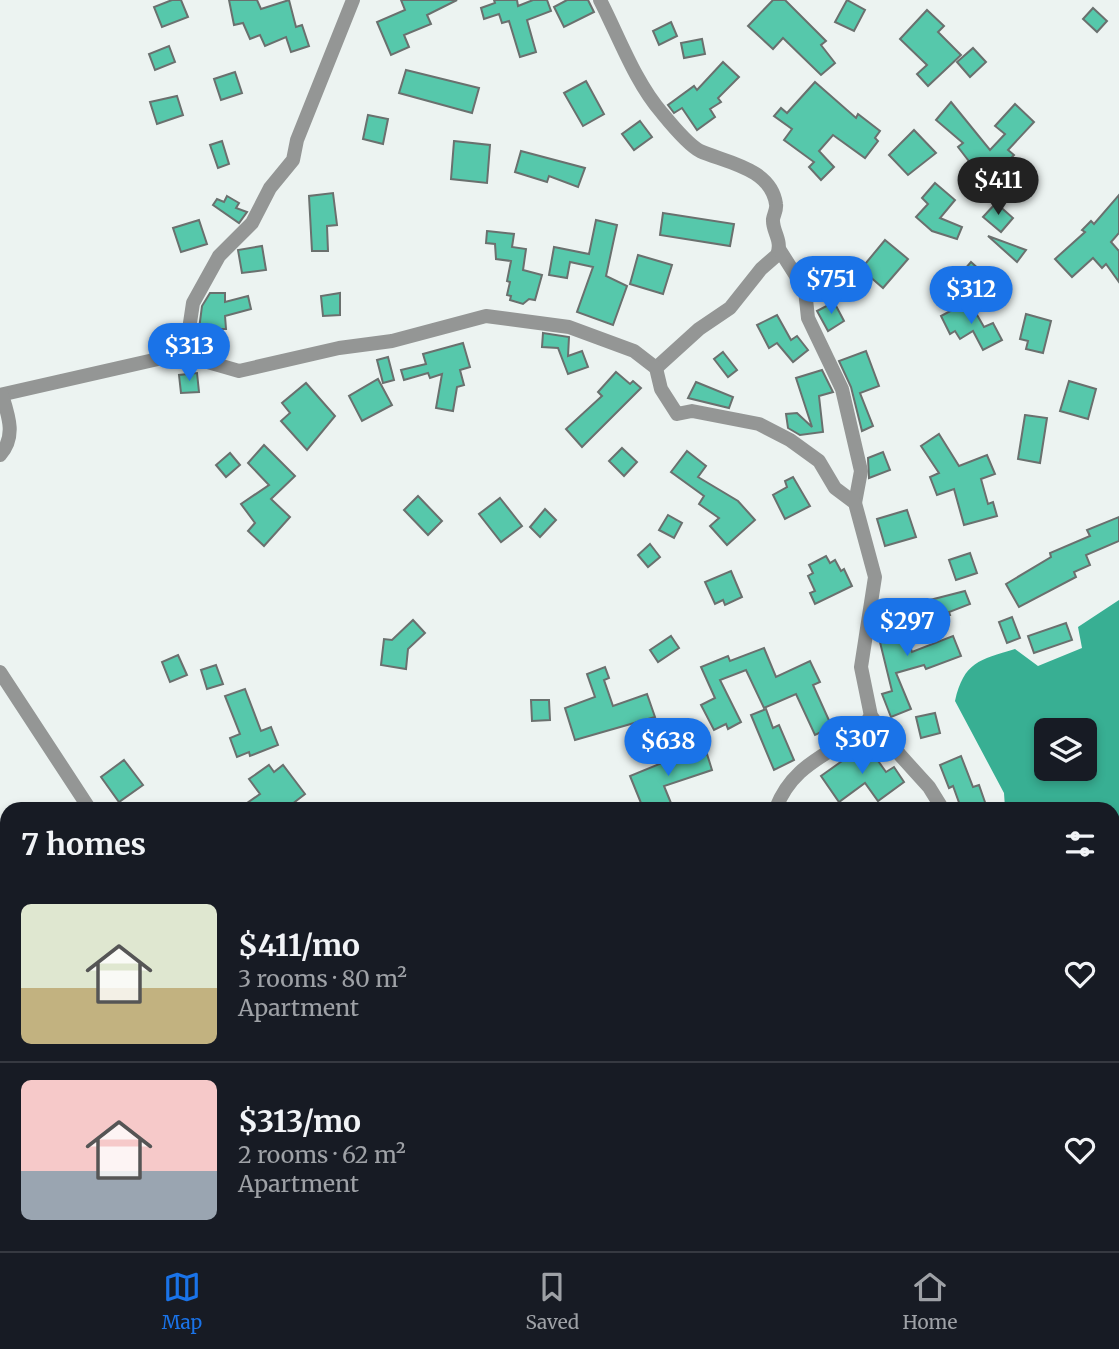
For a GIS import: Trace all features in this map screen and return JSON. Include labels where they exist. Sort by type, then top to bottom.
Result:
[{"type":"street","points":[[180,354],[188,336],[192,303],[219,256],[252,223],[270,188],[293,160],[297,140],[353,0]]},
{"type":"street","points":[[600,0],[644,88],[662,114],[698,150],[747,168],[773,195],[777,206],[772,221],[778,231],[779,249],[804,290],[808,318],[842,389],[860,471],[855,503],[875,577],[861,667],[872,716],[939,802]]},
{"type":"street","points":[[656,368],[699,330],[730,308],[779,249]]},
{"type":"street","points":[[0,455],[9,445],[10,421],[1,395],[180,354],[239,371],[338,348],[391,341],[486,316],[569,327],[634,351],[656,368],[661,389],[677,414],[692,411],[759,424],[790,440],[819,461],[835,488],[855,503]]},
{"type":"street","points":[[0,672],[85,802]]},
{"type":"street","points":[[779,802],[784,789],[803,768],[862,729],[872,716]]},
{"type":"shaded area","points":[[1119,600],[1119,802],[1005,802],[1004,793],[955,701],[968,670],[992,656],[1015,649],[1038,666],[1082,648],[1078,627]]},
{"type":"building","points":[[172,0],[181,0],[188,17],[162,27],[154,7]]},
{"type":"building","points":[[229,0],[257,0],[261,9],[289,0],[296,27],[302,25],[309,46],[291,52],[286,37],[265,46],[260,35],[250,39],[243,23],[234,25]]},
{"type":"building","points":[[401,0],[457,0],[427,15],[431,24],[404,35],[409,47],[391,55],[377,22],[405,10]]},
{"type":"building","points":[[494,0],[517,0],[518,6],[533,0],[547,0],[551,11],[527,20],[536,52],[520,57],[509,21],[502,23],[499,14],[484,19],[481,8],[495,3]]},
{"type":"building","points":[[567,0],[588,0],[594,12],[564,27],[554,7]]},
{"type":"building","points":[[773,0],[785,0],[826,41],[821,45],[835,63],[821,75],[783,38],[773,49],[748,26]]},
{"type":"building","points":[[847,0],[865,10],[854,31],[835,22]]},
{"type":"building","points":[[1093,8],[1107,21],[1097,32],[1083,19]]},
{"type":"building","points":[[927,10],[944,26],[938,32],[961,55],[928,86],[917,74],[927,65],[900,39]]},
{"type":"building","points":[[671,22],[677,36],[659,45],[653,31]]},
{"type":"building","points":[[702,39],[705,54],[684,58],[681,43]]},
{"type":"building","points":[[169,46],[175,62],[155,70],[149,54]]},
{"type":"building","points":[[973,48],[986,62],[970,77],[957,62]]},
{"type":"building","points":[[723,62],[739,77],[718,98],[721,102],[710,109],[715,117],[697,130],[682,108],[674,113],[668,105],[694,86],[697,90]]},
{"type":"building","points":[[406,70],[479,88],[472,113],[399,93]]},
{"type":"building","points":[[235,72],[242,93],[221,100],[214,79]]},
{"type":"building","points":[[586,81],[604,114],[583,126],[564,93]]},
{"type":"building","points":[[815,82],[856,118],[858,114],[880,131],[875,138],[878,141],[865,158],[833,135],[819,151],[834,167],[821,180],[809,167],[814,162],[784,140],[792,129],[774,116],[781,108],[787,113]]},
{"type":"building","points":[[177,96],[183,115],[157,124],[150,102]]},
{"type":"building","points":[[951,102],[990,150],[1005,134],[995,126],[1015,104],[1034,122],[1008,150],[1014,155],[1001,169],[998,166],[982,178],[958,147],[963,143],[936,120]]},
{"type":"building","points":[[368,115],[388,119],[383,144],[363,139]]},
{"type":"building","points":[[640,121],[652,137],[634,150],[622,134]]},
{"type":"building","points":[[914,130],[936,153],[908,175],[889,155]]},
{"type":"building","points":[[222,141],[229,164],[218,168],[210,145]]},
{"type":"building","points":[[454,141],[490,145],[487,183],[451,179]]},
{"type":"building","points":[[521,151],[585,168],[578,187],[549,176],[547,182],[515,172]]},
{"type":"building","points":[[935,183],[955,200],[940,218],[962,227],[957,239],[932,231],[916,217],[928,204],[922,198]]},
{"type":"building","points":[[333,193],[337,225],[327,226],[328,251],[312,251],[309,196]]},
{"type":"building","points":[[1119,195],[1119,233],[1111,242],[1119,251],[1119,282],[1106,264],[1102,268],[1093,258],[1072,277],[1055,259],[1085,232],[1082,230],[1091,221],[1094,224]]},
{"type":"building","points":[[227,196],[239,203],[236,208],[247,212],[239,223],[213,205],[217,199],[224,202]]},
{"type":"building","points":[[996,203],[1013,218],[1001,232],[983,217]]},
{"type":"building","points":[[663,213],[734,224],[730,246],[660,235]]},
{"type":"building","points":[[199,220],[207,244],[181,252],[173,228]]},
{"type":"building","points":[[596,220],[617,225],[606,276],[627,286],[613,325],[577,312],[593,267],[570,262],[567,278],[549,275],[554,247],[589,254]]},
{"type":"building","points":[[487,231],[514,234],[512,247],[526,249],[523,270],[542,275],[535,300],[529,299],[523,304],[510,300],[511,296],[507,295],[510,282],[507,281],[511,261],[496,259],[495,244],[486,243]]},
{"type":"building","points":[[988,236],[1026,250],[1017,262]]},
{"type":"building","points":[[885,240],[908,259],[883,288],[861,269]]},
{"type":"building","points":[[262,246],[266,270],[242,273],[238,250]]},
{"type":"building","points":[[638,255],[672,265],[663,294],[630,284]]},
{"type":"building","points":[[971,262],[990,279],[977,294],[958,277]]},
{"type":"building","points":[[210,293],[225,293],[225,302],[248,296],[251,309],[225,316],[226,329],[199,329],[202,306]]},
{"type":"building","points":[[340,293],[340,315],[323,316],[321,296]]},
{"type":"building","points":[[969,301],[984,327],[993,323],[1002,340],[983,350],[973,331],[960,339],[955,331],[950,334],[941,316]]},
{"type":"building","points":[[834,302],[844,321],[828,331],[817,311]]},
{"type":"building","points":[[1026,314],[1051,321],[1043,353],[1026,349],[1028,341],[1020,339]]},
{"type":"building","points":[[777,315],[791,340],[797,336],[808,350],[793,362],[777,343],[769,348],[757,325]]},
{"type":"building","points":[[543,333],[569,337],[568,356],[582,351],[588,367],[568,374],[558,348],[542,347]]},
{"type":"building","points":[[463,343],[470,367],[460,370],[464,385],[457,387],[453,411],[436,408],[442,374],[430,378],[428,373],[404,380],[401,370],[426,364],[423,354]]},
{"type":"building","points":[[866,351],[879,386],[860,393],[873,426],[862,431],[851,387],[839,361]]},
{"type":"building","points":[[723,352],[737,370],[728,377],[714,359]]},
{"type":"building","points":[[388,357],[394,380],[383,383],[377,360]]},
{"type":"building","points":[[822,370],[833,392],[819,396],[823,432],[800,435],[788,428],[786,414],[797,413],[812,427],[796,378]]},
{"type":"building","points":[[616,372],[630,384],[633,381],[641,388],[582,447],[566,429],[602,396],[598,392]]},
{"type":"building","points":[[197,373],[199,392],[181,393],[179,375]]},
{"type":"building","points":[[378,379],[392,405],[362,421],[349,396]]},
{"type":"building","points":[[1069,381],[1096,389],[1088,419],[1060,411]]},
{"type":"building","points":[[696,382],[733,397],[729,408],[688,398]]},
{"type":"building","points":[[306,383],[335,416],[307,450],[281,421],[290,413],[282,403]]},
{"type":"building","points":[[1025,415],[1047,418],[1040,463],[1018,459]]},
{"type":"building","points":[[939,434],[959,466],[987,455],[995,474],[981,479],[988,504],[993,502],[997,516],[964,525],[954,489],[937,495],[930,477],[939,473],[921,446]]},
{"type":"building","points":[[264,445],[295,476],[271,499],[290,517],[264,546],[248,531],[255,523],[241,504],[269,485],[248,463]]},
{"type":"building","points":[[622,448],[637,462],[624,476],[609,461]]},
{"type":"building","points":[[687,451],[706,466],[698,477],[738,501],[755,520],[727,545],[710,526],[719,518],[699,504],[704,496],[671,472]]},
{"type":"building","points":[[883,452],[890,470],[869,478],[868,458]]},
{"type":"building","points":[[230,453],[240,465],[226,477],[216,465]]},
{"type":"building","points":[[793,477],[810,506],[785,519],[773,495],[787,487],[785,481]]},
{"type":"building","points":[[418,496],[442,521],[428,535],[404,510]]},
{"type":"building","points":[[500,498],[522,526],[501,542],[479,514]]},
{"type":"building","points":[[545,509],[556,520],[540,537],[530,527]]},
{"type":"building","points":[[907,510],[916,537],[885,546],[877,519]]},
{"type":"building","points":[[668,515],[682,523],[674,538],[659,530]]},
{"type":"building","points":[[1119,517],[1119,541],[1086,555],[1090,565],[1074,572],[1076,577],[1019,607],[1006,584],[1051,557],[1050,553],[1090,536],[1087,530]]},
{"type":"building","points":[[650,544],[660,557],[648,567],[638,555]]},
{"type":"building","points":[[970,553],[977,573],[956,580],[949,560]]},
{"type":"building","points":[[826,556],[830,563],[835,560],[841,571],[844,569],[852,586],[815,604],[810,593],[815,591],[808,576],[813,573],[809,565]]},
{"type":"building","points":[[731,571],[742,597],[725,605],[723,600],[715,604],[705,582]]},
{"type":"building","points":[[965,591],[970,604],[949,612],[950,615],[928,621],[922,602]]},
{"type":"building","points":[[899,612],[912,652],[953,636],[961,656],[926,669],[924,665],[896,673],[911,709],[891,717],[882,694],[892,691],[877,630],[879,617]]},
{"type":"building","points":[[1012,617],[1020,638],[1007,643],[999,622]]},
{"type":"building","points":[[413,620],[425,633],[408,649],[406,669],[381,665],[384,639],[392,640]]},
{"type":"building","points":[[1066,623],[1072,640],[1034,653],[1028,636]]},
{"type":"building","points":[[671,636],[679,648],[658,662],[650,650]]},
{"type":"building","points":[[764,648],[776,677],[810,661],[820,682],[813,685],[832,727],[815,735],[796,694],[764,708],[746,670],[720,680],[741,722],[728,729],[726,724],[714,730],[701,705],[715,698],[701,667],[728,656],[730,661]]},
{"type":"building","points":[[178,655],[187,675],[170,682],[162,662]]},
{"type":"building","points":[[216,665],[223,684],[207,689],[201,670]]},
{"type":"building","points":[[605,667],[609,678],[604,680],[613,706],[647,694],[655,717],[575,740],[565,708],[595,697],[587,674]]},
{"type":"building","points":[[245,689],[261,731],[271,727],[278,745],[250,756],[249,752],[237,757],[230,738],[240,734],[225,696]]},
{"type":"building","points":[[531,700],[549,700],[550,720],[532,721]]},
{"type":"building","points":[[766,709],[773,728],[779,725],[794,760],[774,770],[751,715]]},
{"type":"building","points":[[935,713],[940,733],[921,738],[916,717]]},
{"type":"building","points":[[866,744],[886,772],[894,767],[904,782],[878,801],[865,783],[839,802],[821,776]]},
{"type":"building","points":[[696,749],[699,757],[707,754],[712,770],[664,786],[671,802],[641,802],[630,776]]},
{"type":"building","points":[[961,756],[973,787],[979,785],[985,802],[959,802],[953,786],[949,788],[940,765]]},
{"type":"building","points":[[124,760],[143,785],[119,802],[101,777]]},
{"type":"building","points":[[269,765],[274,772],[283,765],[305,794],[295,802],[249,802],[260,794],[249,779]]}]
